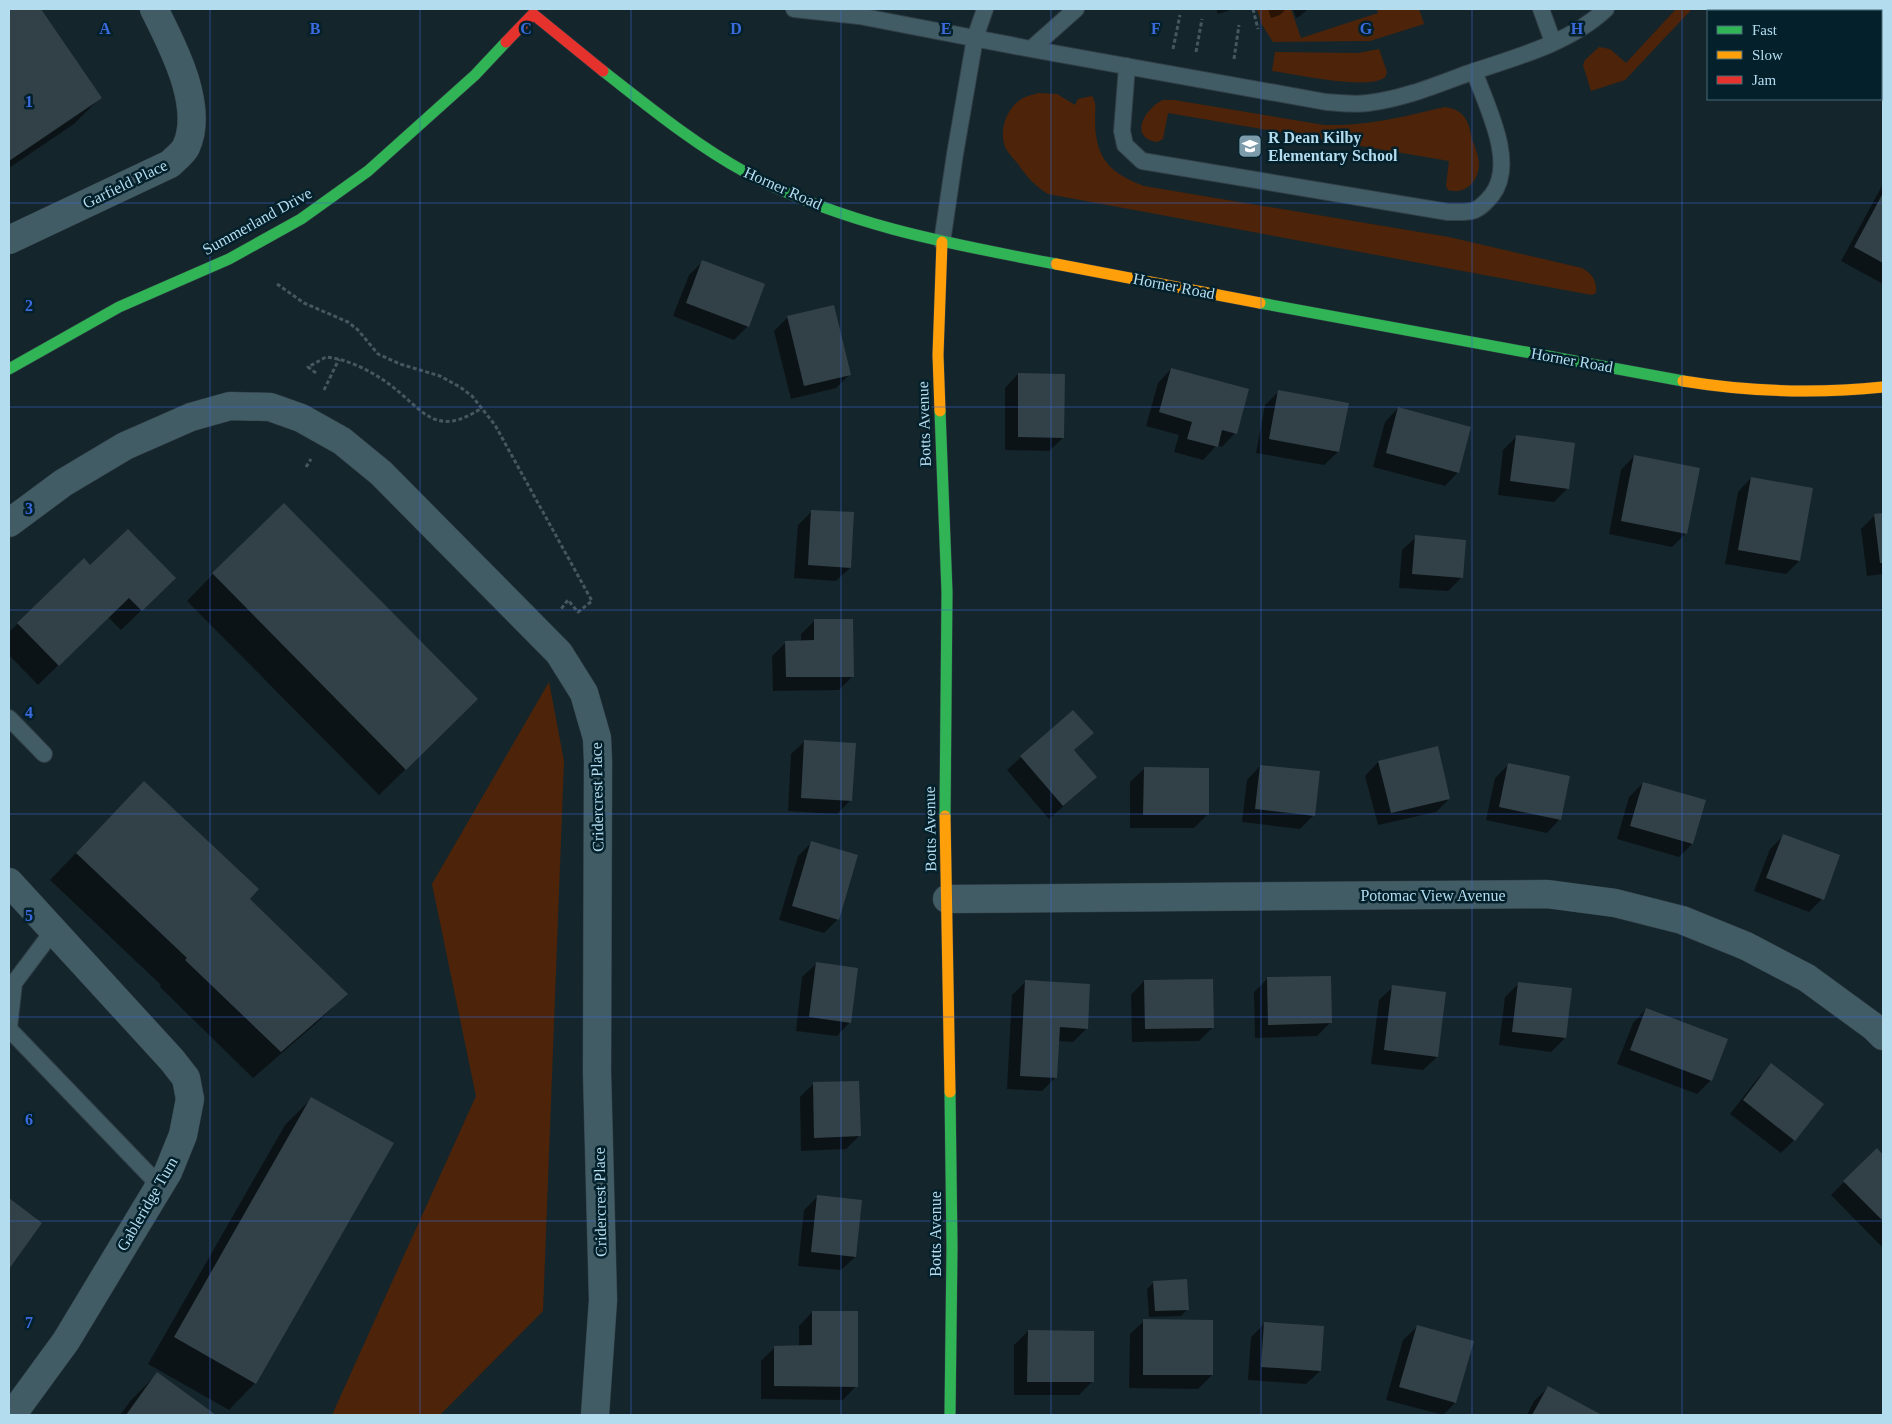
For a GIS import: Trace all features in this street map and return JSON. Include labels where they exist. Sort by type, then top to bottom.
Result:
[{"type":"main road","name":"Horner Road","points":[[530,11],[650,108],[730,163],[790,194],[845,215],[942,242],[1405,330],[1701,383],[1756,391],[1806,393],[1849,392],[1883,387]]},
{"type":"main road","name":"Summerland Drive","points":[[9,369],[119,307],[229,259],[301,219],[375,165],[476,75],[530,11]]},
{"type":"main road","name":"Botts Avenue","points":[[942,242],[938,356],[947,592],[945,795],[952,1246],[950,1415]]},
{"type":"street","name":"Garfield Place","points":[[9,240],[170,164],[185,148],[192,128],[190,101],[178,56],[154,9]]},
{"type":"street","name":"Cridercrest Place","points":[[9,523],[63,483],[124,446],[191,417],[230,406],[270,407],[301,418],[342,441],[381,473],[559,653],[584,693],[597,738],[597,1072],[603,1300],[595,1415]]},
{"type":"street","name":"Gableridge Turn","points":[[9,882],[172,1060],[186,1078],[190,1099],[183,1135],[168,1172],[66,1341],[12,1415]]},
{"type":"street","name":"Potomac View Avenue","points":[[947,899],[1546,894],[1615,903],[1682,920],[1746,946],[1807,978],[1874,1027],[1883,1036]]},
{"type":"lane","points":[[794,9],[859,12],[1031,49],[1326,102],[1366,103],[1404,96],[1553,42],[1582,27],[1606,9]]},
{"type":"lane","points":[[942,242],[954,154],[975,38],[985,9]]},
{"type":"lane","points":[[1031,49],[1076,9]]},
{"type":"lane","points":[[1541,9],[1553,42]]},
{"type":"lane","points":[[1127,66],[1122,131],[1125,145],[1142,161],[1455,212],[1474,210],[1483,206],[1495,191],[1502,171],[1502,150],[1474,71]]},
{"type":"lane","points":[[9,718],[44,754]]},
{"type":"lane","points":[[53,931],[14,983],[9,1028],[160,1186]]},
{"type":"path","points":[[1253,9],[1258,29]]},
{"type":"path","points":[[1169,73],[1180,15]]},
{"type":"path","points":[[1191,77],[1202,19]]},
{"type":"path","points":[[1229,84],[1239,25]]},
{"type":"path","points":[[277,284],[304,303],[348,322],[358,330],[378,354],[400,364],[440,376],[453,382],[467,392],[482,408],[495,425],[592,601],[578,612],[568,600],[559,612]]},
{"type":"path","points":[[316,373],[308,367],[326,357],[350,362],[390,385],[419,411],[430,417],[454,421],[482,408]]},
{"type":"path","points":[[324,390],[339,359]]},
{"type":"shaded area","points":[[1257,9],[1291,9],[1301,38],[1378,13],[1377,9],[1419,9],[1424,24],[1370,41],[1273,42],[1261,23]]},
{"type":"shaded area","points":[[1676,9],[1692,9],[1625,80],[1591,91],[1583,65],[1585,60],[1599,47],[1610,49],[1626,63]]},
{"type":"shaded area","points":[[1379,49],[1387,72],[1385,78],[1375,81],[1346,82],[1272,71],[1275,52],[1358,53]]},
{"type":"shaded area","points":[[1038,93],[1057,94],[1075,105],[1078,99],[1092,96],[1095,104],[1096,133],[1101,154],[1106,162],[1122,176],[1144,186],[1449,237],[1582,268],[1593,278],[1596,284],[1596,293],[1592,295],[1048,194],[1024,173],[1006,149],[1003,136],[1007,115],[1015,104],[1024,98]]},
{"type":"shaded area","points":[[1163,100],[1174,100],[1324,125],[1371,122],[1445,107],[1454,109],[1462,114],[1467,121],[1478,155],[1478,171],[1470,186],[1460,191],[1448,190],[1446,186],[1449,161],[1168,113],[1163,139],[1157,142],[1143,135],[1141,129],[1142,123],[1150,109]]},
{"type":"shaded area","points":[[549,682],[564,761],[543,1311],[440,1415],[332,1415],[476,1096],[432,884]]},
{"type":"building","points":[[9,9],[41,9],[102,98],[9,161]]},
{"type":"building","points":[[1883,193],[1883,263],[1854,247]]},
{"type":"building","points":[[702,260],[765,284],[749,327],[686,303]]},
{"type":"building","points":[[834,305],[851,375],[804,386],[787,316]]},
{"type":"building","points":[[1171,368],[1249,389],[1237,434],[1222,430],[1218,447],[1187,439],[1192,422],[1159,412]]},
{"type":"building","points":[[1018,373],[1065,374],[1064,438],[1018,437]]},
{"type":"building","points":[[1278,390],[1349,403],[1339,452],[1269,439]]},
{"type":"building","points":[[1398,407],[1471,427],[1459,473],[1386,453]]},
{"type":"building","points":[[1516,435],[1575,443],[1569,489],[1510,481]]},
{"type":"building","points":[[1634,455],[1700,468],[1687,534],[1621,521]]},
{"type":"building","points":[[1751,477],[1813,488],[1800,561],[1738,550]]},
{"type":"building","points":[[284,503],[478,699],[406,770],[212,573]]},
{"type":"building","points":[[811,510],[854,512],[851,568],[808,565]]},
{"type":"building","points":[[1883,513],[1883,563],[1880,563],[1874,514]]},
{"type":"building","points":[[128,529],[176,578],[142,611],[129,598],[59,666],[17,623],[84,558],[90,565]]},
{"type":"building","points":[[1415,535],[1466,540],[1463,578],[1412,574]]},
{"type":"building","points":[[814,619],[853,619],[854,677],[786,677],[785,641],[814,640]]},
{"type":"building","points":[[1073,710],[1094,733],[1074,750],[1097,777],[1063,806],[1020,756]]},
{"type":"building","points":[[804,740],[856,743],[852,801],[801,798]]},
{"type":"building","points":[[1438,746],[1450,799],[1391,813],[1378,761]]},
{"type":"building","points":[[1508,763],[1570,776],[1561,820],[1499,807]]},
{"type":"building","points":[[1260,765],[1320,771],[1315,816],[1255,809]]},
{"type":"building","points":[[1144,767],[1209,768],[1209,815],[1143,815]]},
{"type":"building","points":[[144,781],[259,889],[250,899],[348,994],[281,1052],[185,960],[187,958],[76,853]]},
{"type":"building","points":[[1643,782],[1706,800],[1693,844],[1630,826]]},
{"type":"building","points":[[1783,834],[1840,855],[1824,900],[1766,878]]},
{"type":"building","points":[[811,841],[858,855],[839,920],[792,906]]},
{"type":"building","points":[[816,962],[858,968],[851,1023],[809,1017]]},
{"type":"building","points":[[1331,976],[1332,1023],[1268,1025],[1267,977]]},
{"type":"building","points":[[1213,979],[1214,1028],[1145,1029],[1144,980]]},
{"type":"building","points":[[1025,980],[1090,984],[1088,1029],[1060,1027],[1057,1078],[1020,1076]]},
{"type":"building","points":[[1518,982],[1572,988],[1566,1038],[1512,1032]]},
{"type":"building","points":[[1392,985],[1446,992],[1438,1057],[1384,1050]]},
{"type":"building","points":[[1646,1008],[1728,1039],[1712,1081],[1630,1050]]},
{"type":"building","points":[[1771,1063],[1824,1104],[1795,1141],[1743,1100]]},
{"type":"building","points":[[859,1081],[861,1136],[814,1138],[813,1082]]},
{"type":"building","points":[[311,1097],[394,1143],[256,1384],[174,1337]]},
{"type":"building","points":[[1877,1148],[1883,1155],[1883,1221],[1843,1181]]},
{"type":"building","points":[[817,1195],[862,1200],[856,1257],[811,1252]]},
{"type":"building","points":[[9,1198],[42,1223],[9,1269]]},
{"type":"building","points":[[1187,1279],[1189,1310],[1155,1311],[1153,1281]]},
{"type":"building","points":[[812,1311],[858,1311],[858,1387],[774,1386],[774,1346],[812,1345]]},
{"type":"building","points":[[1143,1319],[1213,1320],[1213,1375],[1143,1375]]},
{"type":"building","points":[[1264,1322],[1324,1326],[1321,1371],[1261,1367]]},
{"type":"building","points":[[1417,1325],[1474,1341],[1456,1403],[1399,1387]]},
{"type":"building","points":[[1028,1330],[1094,1331],[1094,1382],[1027,1382]]},
{"type":"building","points":[[157,1372],[216,1415],[126,1415]]},
{"type":"building","points":[[1548,1386],[1602,1415],[1532,1415]]},
{"type":"traffic: fast","points":[[9,369],[119,307],[229,259],[301,219],[368,171],[475,75],[506,42]]},
{"type":"traffic: fast","points":[[603,71],[708,149],[745,172],[781,190],[857,219],[896,230],[1056,264]]},
{"type":"traffic: fast","points":[[1260,303],[1683,381]]},
{"type":"traffic: fast","points":[[940,411],[947,592],[945,816]]},
{"type":"traffic: fast","points":[[950,1092],[952,1247],[950,1415]]},
{"type":"traffic: slow","points":[[940,411],[938,355],[942,242]]},
{"type":"traffic: slow","points":[[1056,264],[1260,303]]},
{"type":"traffic: slow","points":[[1683,381],[1733,388],[1783,391],[1833,391],[1883,387]]},
{"type":"traffic: slow","points":[[945,816],[950,1092]]},
{"type":"traffic: jam","points":[[506,42],[533,14],[603,71]]},
{"type":"place","name":"R Dean Kilby Elementary School","points":[[1250,146]]}]
